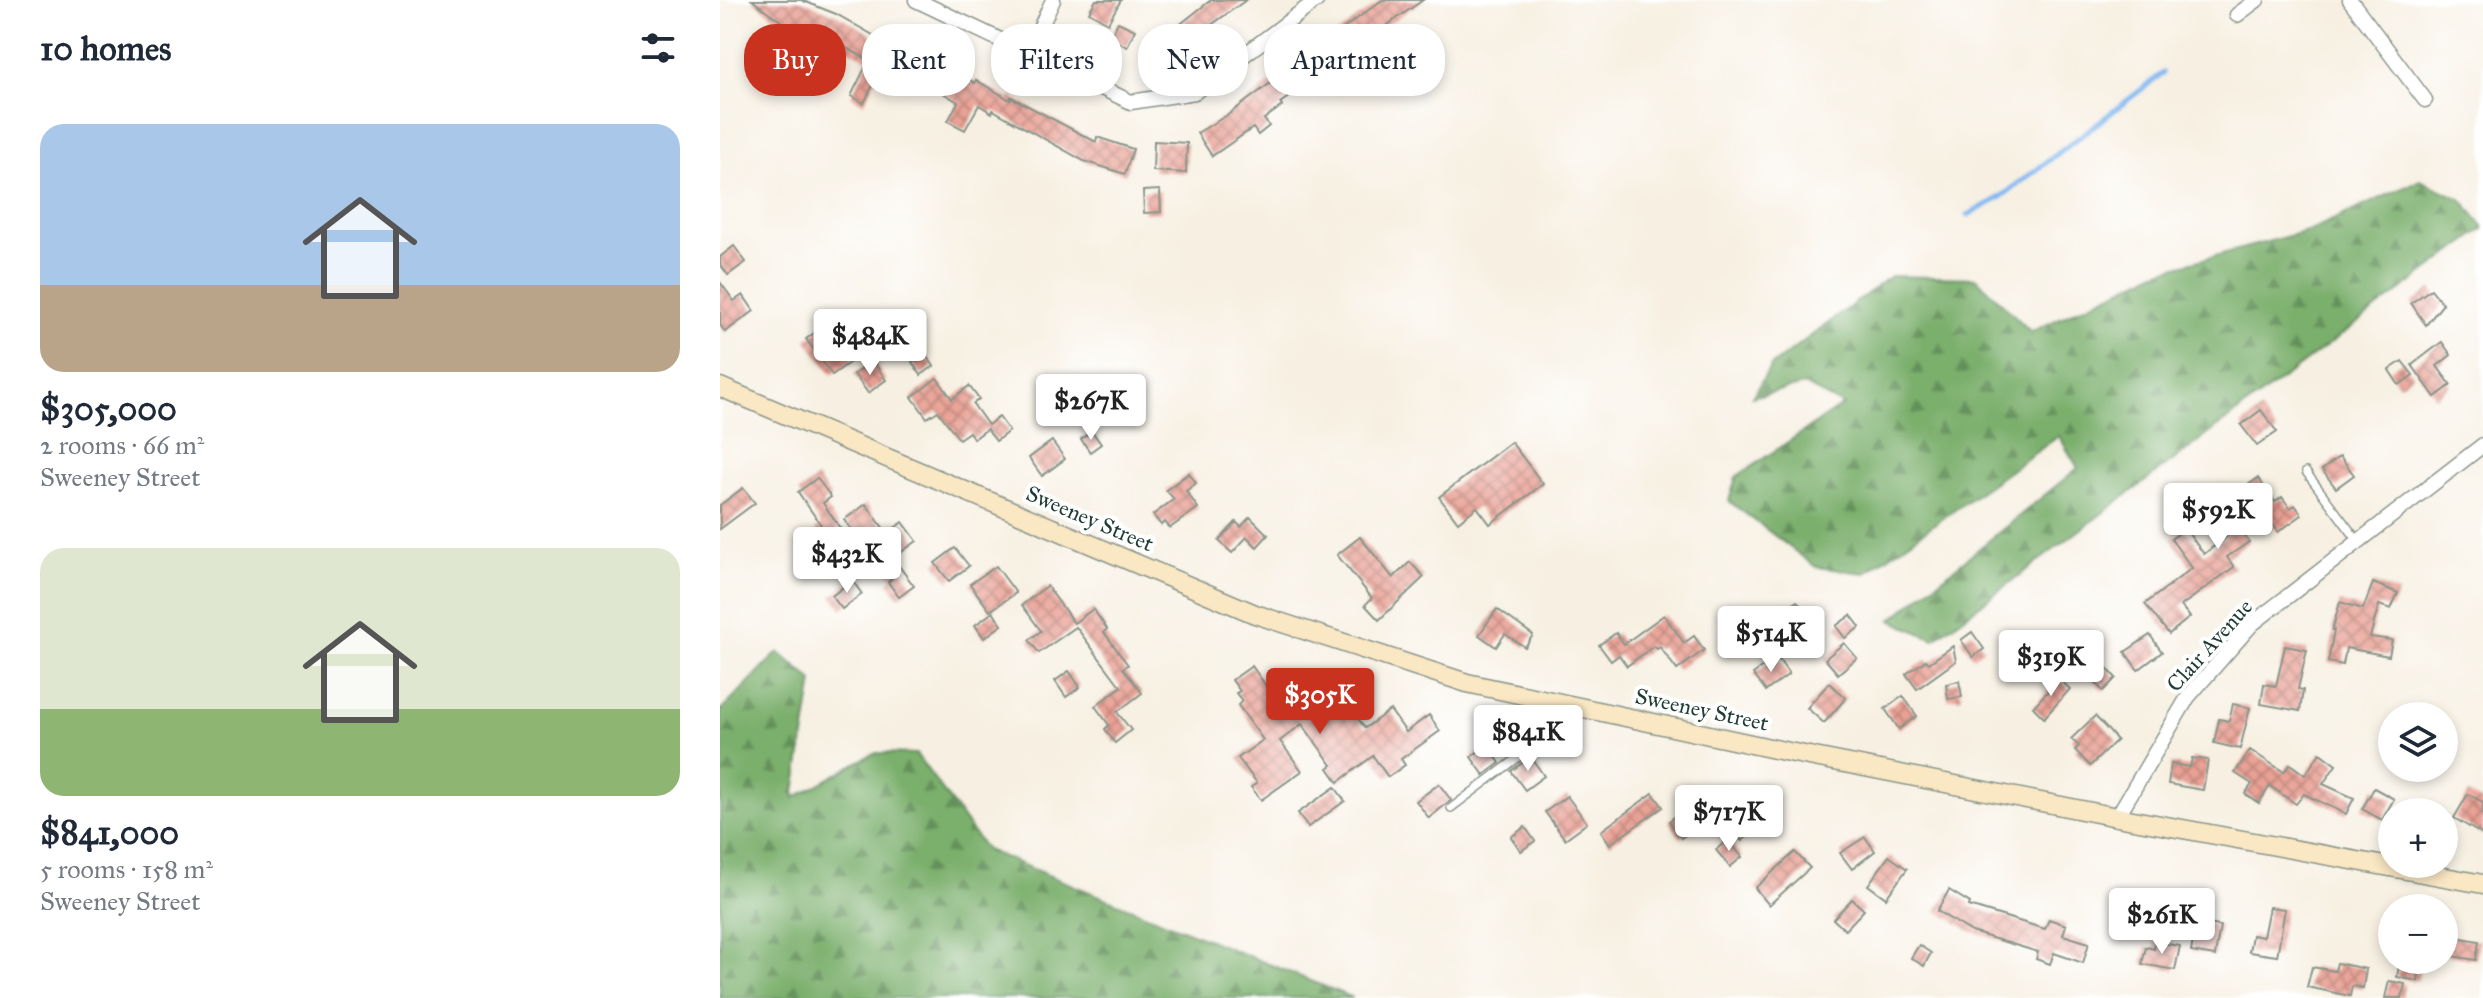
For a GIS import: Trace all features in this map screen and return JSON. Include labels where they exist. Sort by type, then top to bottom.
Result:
[{"type":"street","points":[[916,0],[991,35]]},
{"type":"street","points":[[1042,24],[1053,0]]},
{"type":"street","points":[[1119,96],[1131,102],[1195,92],[1317,0]]},
{"type":"street","points":[[2237,15],[2257,0]]},
{"type":"street","points":[[2350,0],[2425,100]]},
{"type":"street","name":"Sweeney Street","points":[[720,387],[1255,614],[1467,683],[1769,748],[2117,817],[2483,884]]},
{"type":"street","name":"Clair Avenue","points":[[2117,817],[2188,697],[2252,624],[2483,445]]},
{"type":"lane","points":[[2306,472],[2358,541]]},
{"type":"lane","points":[[1451,808],[1552,732],[1572,706]]},
{"type":"green space","points":[[2420,180],[2461,199],[2483,229],[1934,639],[1891,620],[2078,468],[2059,436],[1865,573],[1816,567],[1729,501],[1736,477],[1843,405],[1804,385],[1752,397],[1771,366],[1891,276],[1976,278],[2031,332],[2159,271],[2311,230]]},
{"type":"green space","points":[[778,652],[813,681],[794,798],[874,753],[916,754],[986,850],[1353,998],[720,998],[720,709]]},
{"type":"building","points":[[752,0],[801,0],[836,14],[862,29],[862,56],[846,48],[846,24],[784,24]]},
{"type":"building","points":[[1096,0],[1121,0],[1108,23],[1089,12]]},
{"type":"building","points":[[1211,0],[1246,0],[1213,24],[1180,24]]},
{"type":"building","points":[[1382,0],[1423,0],[1389,24],[1350,24]]},
{"type":"building","points":[[1118,22],[1135,30],[1127,47],[1122,44],[1122,24]]},
{"type":"building","points":[[862,74],[862,96],[868,96],[864,103],[851,96]]},
{"type":"building","points":[[976,80],[991,89],[991,96],[1003,96],[1010,100],[1011,97],[1096,142],[1097,137],[1133,149],[1125,174],[1084,161],[979,105],[965,130],[948,121],[958,102],[948,96],[975,96]]},
{"type":"building","points":[[1264,88],[1264,96],[1290,96],[1264,119],[1269,126],[1258,135],[1253,128],[1212,156],[1197,133]]},
{"type":"building","points":[[1154,141],[1187,143],[1186,173],[1153,171]]},
{"type":"building","points":[[1160,190],[1161,212],[1144,213],[1143,191]]},
{"type":"building","points":[[734,246],[746,262],[728,275],[720,264],[720,257]]},
{"type":"building","points":[[720,282],[734,301],[743,295],[754,311],[725,332],[720,325]]},
{"type":"building","points":[[2431,289],[2443,304],[2426,325],[2411,303]]},
{"type":"building","points":[[834,319],[847,336],[840,342],[853,360],[832,375],[806,339]]},
{"type":"building","points":[[2442,342],[2451,355],[2437,366],[2451,385],[2435,397],[2412,365]]},
{"type":"building","points":[[925,354],[934,366],[921,375],[912,362]]},
{"type":"building","points":[[873,361],[886,380],[868,393],[854,374]]},
{"type":"building","points":[[2402,361],[2413,375],[2399,385],[2389,370]]},
{"type":"building","points":[[937,378],[952,399],[969,386],[979,399],[973,404],[988,425],[999,417],[1009,431],[996,441],[987,429],[974,439],[969,432],[959,439],[938,411],[927,418],[912,397]]},
{"type":"building","points":[[2261,410],[2277,432],[2257,446],[2241,425]]},
{"type":"building","points":[[1092,431],[1101,444],[1090,452],[1081,439]]},
{"type":"building","points":[[1052,441],[1065,459],[1042,476],[1029,458]]},
{"type":"building","points":[[1511,442],[1543,484],[1490,524],[1477,507],[1458,522],[1439,497]]},
{"type":"building","points":[[2340,456],[2354,475],[2336,488],[2322,470]]},
{"type":"building","points":[[1189,473],[1196,483],[1186,491],[1198,508],[1170,528],[1165,522],[1161,525],[1153,515],[1174,499],[1166,490]]},
{"type":"building","points":[[817,478],[831,497],[823,503],[840,528],[823,540],[815,530],[821,525],[798,492]]},
{"type":"building","points":[[2258,478],[2275,502],[2282,497],[2290,508],[2295,505],[2302,515],[2278,532],[2267,516],[2242,532],[2249,542],[2227,557],[2234,567],[2181,606],[2190,617],[2169,634],[2145,604],[2192,568],[2171,539],[2185,529],[2204,554],[2226,537],[2212,518],[2245,495],[2241,490]]},
{"type":"building","points":[[743,488],[755,503],[720,529],[720,505]]},
{"type":"building","points":[[866,504],[887,533],[903,522],[917,541],[893,558],[914,586],[899,597],[888,582],[892,578],[860,535],[857,537],[844,520]]},
{"type":"building","points":[[1250,517],[1268,535],[1257,547],[1247,537],[1232,553],[1219,541],[1236,522],[1241,527]]},
{"type":"building","points":[[1360,537],[1393,578],[1410,562],[1424,577],[1379,620],[1365,605],[1372,598],[1337,555]]},
{"type":"building","points":[[955,548],[969,566],[949,581],[935,563]]},
{"type":"building","points":[[996,566],[1016,593],[990,611],[970,584]]},
{"type":"building","points":[[852,580],[862,594],[842,609],[832,596]]},
{"type":"building","points":[[2373,583],[2398,593],[2391,609],[2379,605],[2370,637],[2392,640],[2389,656],[2346,648],[2343,665],[2328,662],[2340,602],[2363,609]]},
{"type":"building","points":[[1047,586],[1074,623],[1093,609],[1107,629],[1104,632],[1128,665],[1123,668],[1142,693],[1117,712],[1131,730],[1115,743],[1105,729],[1109,725],[1095,706],[1121,687],[1076,627],[1039,653],[1029,640],[1041,631],[1022,605]]},
{"type":"building","points":[[1797,601],[1809,617],[1793,628],[1781,612]]},
{"type":"building","points":[[1497,609],[1533,635],[1525,647],[1505,634],[1496,647],[1479,635]]},
{"type":"building","points":[[993,612],[1002,625],[984,638],[975,625]]},
{"type":"building","points":[[1664,615],[1684,643],[1694,636],[1704,650],[1677,670],[1660,647],[1657,649],[1654,646],[1627,666],[1619,655],[1611,661],[1599,645],[1616,633],[1624,644]]},
{"type":"building","points":[[1851,615],[1860,627],[1845,638],[1836,626]]},
{"type":"building","points":[[1972,632],[1984,649],[1973,657],[1961,640]]},
{"type":"building","points":[[2150,635],[2162,652],[2138,670],[2125,652]]},
{"type":"building","points":[[1844,643],[1857,658],[1838,674],[1825,659]]},
{"type":"building","points":[[1953,646],[1956,661],[1917,689],[1906,674]]},
{"type":"building","points":[[2285,646],[2307,650],[2298,689],[2303,690],[2300,711],[2261,704],[2264,684],[2276,686]]},
{"type":"building","points":[[1777,657],[1789,674],[1766,691],[1753,674]]},
{"type":"building","points":[[1252,666],[1285,713],[1317,690],[1335,715],[1348,705],[1365,728],[1390,710],[1406,732],[1429,715],[1440,731],[1401,759],[1405,765],[1388,777],[1373,756],[1338,782],[1328,768],[1332,765],[1302,724],[1280,741],[1302,771],[1261,800],[1251,787],[1257,783],[1238,758],[1263,740],[1238,705],[1242,701],[1236,693],[1240,691],[1232,680]]},
{"type":"building","points":[[2105,666],[2116,678],[2103,691],[2091,678]]},
{"type":"building","points":[[1069,671],[1080,687],[1066,697],[1055,681]]},
{"type":"building","points":[[2059,679],[2070,689],[2044,718],[2033,707]]},
{"type":"building","points":[[1959,681],[1962,697],[1948,699],[1946,684]]},
{"type":"building","points":[[1829,683],[1846,698],[1824,723],[1807,708]]},
{"type":"building","points":[[1903,696],[1917,716],[1899,729],[1885,709]]},
{"type":"building","points":[[2233,704],[2250,708],[2240,749],[2214,743],[2219,719],[2229,721]]},
{"type":"building","points":[[2095,716],[2117,740],[2090,766],[2075,750],[2079,746],[2071,739]]},
{"type":"building","points":[[1487,745],[1500,763],[1484,775],[1471,757]]},
{"type":"building","points":[[2250,750],[2284,772],[2290,764],[2305,775],[2320,753],[2336,765],[2323,784],[2354,798],[2346,814],[2304,794],[2296,804],[2270,786],[2259,803],[2245,794],[2252,784],[2235,773]]},
{"type":"building","points":[[1531,757],[1544,776],[1525,790],[1511,771]]},
{"type":"building","points":[[2192,758],[2208,760],[2203,790],[2168,784],[2171,764],[2190,767]]},
{"type":"building","points":[[1439,784],[1451,800],[1429,818],[1416,801]]},
{"type":"building","points":[[1335,787],[1345,801],[1308,827],[1298,813]]},
{"type":"building","points":[[2374,788],[2392,798],[2378,798],[2378,818],[2362,809]]},
{"type":"building","points":[[1653,793],[1663,807],[1610,844],[1601,831]]},
{"type":"building","points":[[2468,794],[2483,802],[2483,835],[2458,820],[2458,811]]},
{"type":"building","points":[[1567,796],[1587,823],[1565,839],[1545,812]]},
{"type":"building","points":[[1700,798],[1712,815],[1681,838],[1669,821]]},
{"type":"building","points":[[1739,817],[1751,833],[1742,841],[1729,826]]},
{"type":"building","points":[[1525,827],[1535,841],[1521,851],[1511,837]]},
{"type":"building","points":[[1865,837],[1875,851],[1852,869],[1840,853]]},
{"type":"building","points":[[1728,839],[1742,857],[1730,867],[1716,850]]},
{"type":"building","points":[[1795,852],[1810,868],[1769,905],[1755,888]]},
{"type":"building","points":[[1889,856],[1907,869],[1886,898],[1868,885]]},
{"type":"building","points":[[1949,890],[1970,903],[1969,906],[2045,929],[2049,919],[2066,925],[2063,935],[2089,943],[2083,963],[2054,953],[2050,964],[2036,959],[2038,952],[1972,932],[1937,911]]},
{"type":"building","points":[[1852,899],[1864,910],[1845,930],[1833,919]]},
{"type":"building","points":[[2269,907],[2285,909],[2277,956],[2249,952],[2252,935],[2263,937]]},
{"type":"building","points":[[2196,922],[2220,926],[2215,956],[2191,952]]},
{"type":"building","points":[[2458,937],[2479,941],[2476,960],[2458,957]]},
{"type":"building","points":[[2155,942],[2180,946],[2175,970],[2142,964],[2146,947],[2154,949]]},
{"type":"building","points":[[1919,945],[1931,953],[1924,966],[1911,958]]},
{"type":"building","points":[[2337,963],[2366,969],[2363,988],[2352,986],[2350,996],[2307,987],[2312,967],[2335,971]]},
{"type":"building","points":[[2398,974],[2419,974],[2418,981],[2397,977]]},
{"type":"building","points":[[2389,981],[2405,984],[2402,998],[2385,998]]},
{"type":"waterway","points":[[1968,215],[2001,197],[2163,73]]}]
